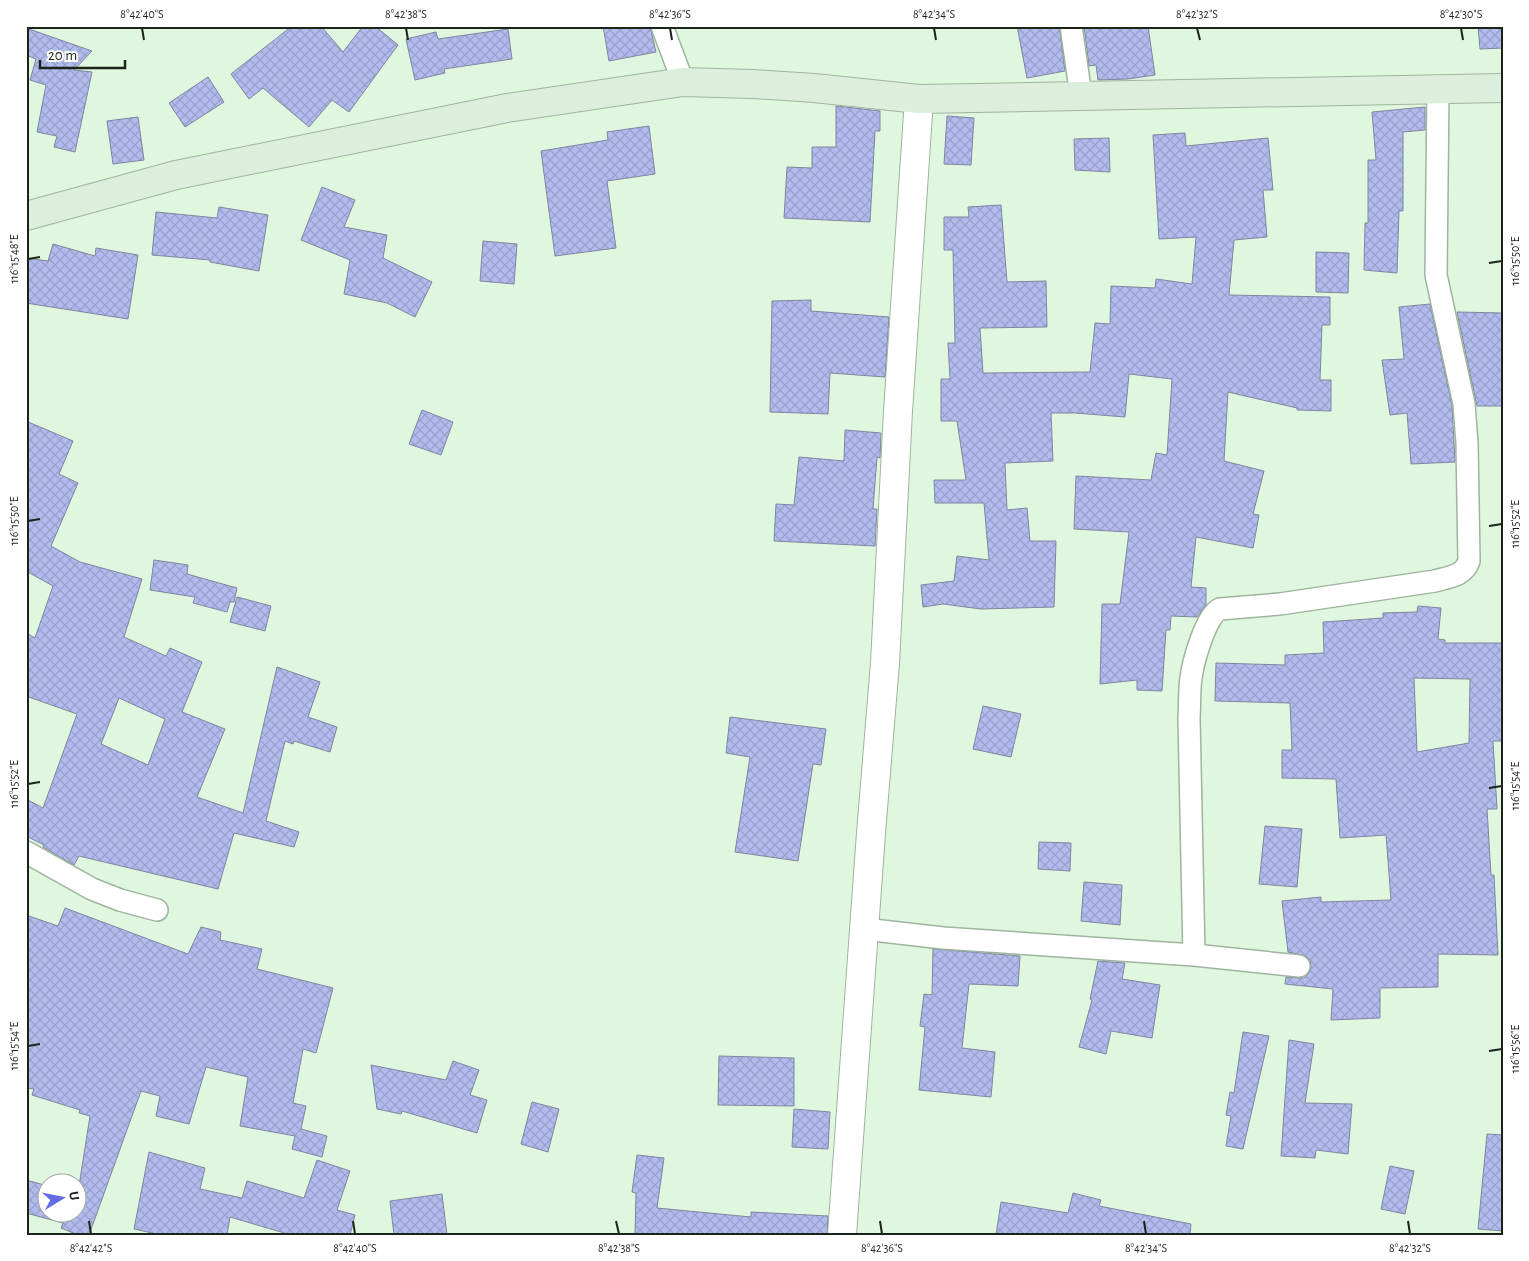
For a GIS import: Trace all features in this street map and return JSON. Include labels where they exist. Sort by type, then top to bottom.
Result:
[{"type":"main road","points":[[26,216],[176,175],[507,108],[683,82],[806,87],[919,98],[1503,88]]},
{"type":"street","points":[[662,26],[683,82]]},
{"type":"street","points":[[1071,26],[1081,96]]},
{"type":"street","points":[[1194,955],[1189,718],[1190,682],[1198,652],[1211,618],[1218,609],[1280,604],[1436,581],[1459,575],[1465,570],[1469,561],[1467,443],[1464,404],[1436,275],[1438,88]]},
{"type":"street","points":[[842,1235],[885,663],[898,411],[919,98]]},
{"type":"street","points":[[26,852],[92,889],[120,900],[157,910]]},
{"type":"street","points":[[864,929],[943,938],[1194,955],[1299,966]]},
{"type":"building","points":[[292,26],[321,26],[343,52],[363,26],[375,26],[398,45],[349,112],[332,100],[309,127],[263,88],[249,99],[231,74]]},
{"type":"building","points":[[603,26],[650,26],[656,52],[609,61]]},
{"type":"building","points":[[1017,26],[1059,26],[1065,71],[1027,78]]},
{"type":"building","points":[[1084,26],[1148,26],[1155,75],[1128,79],[1098,80],[1096,65],[1089,66]]},
{"type":"building","points":[[1478,26],[1503,26],[1503,48],[1480,49]]},
{"type":"building","points":[[26,28],[92,51],[74,70],[92,72],[75,152],[54,147],[57,136],[37,132],[46,85],[30,80],[36,59],[26,55]]},
{"type":"building","points":[[508,29],[512,59],[444,69],[445,73],[415,80],[406,39],[436,32],[438,39]]},
{"type":"building","points":[[208,77],[224,102],[185,127],[169,103]]},
{"type":"building","points":[[836,106],[880,111],[880,131],[875,131],[870,222],[784,218],[787,167],[812,168],[812,147],[836,147]]},
{"type":"building","points":[[1425,107],[1425,130],[1403,132],[1403,211],[1399,211],[1397,273],[1364,270],[1365,223],[1368,223],[1368,160],[1376,160],[1372,112]]},
{"type":"building","points":[[947,116],[974,118],[971,165],[944,164]]},
{"type":"building","points":[[138,117],[144,160],[113,164],[107,121]]},
{"type":"building","points":[[649,126],[655,174],[607,181],[616,248],[555,256],[541,151],[608,140],[607,132]]},
{"type":"building","points":[[1185,133],[1186,146],[1268,138],[1273,190],[1263,190],[1267,237],[1234,240],[1229,295],[1330,297],[1330,325],[1322,325],[1320,380],[1331,380],[1331,411],[1297,410],[1297,408],[1228,392],[1224,461],[1264,471],[1253,514],[1259,515],[1253,548],[1196,537],[1191,587],[1206,588],[1206,605],[1197,617],[1171,616],[1170,630],[1166,630],[1162,691],[1137,690],[1137,680],[1100,684],[1102,604],[1120,604],[1129,532],[1074,529],[1076,476],[1151,480],[1156,453],[1167,455],[1172,379],[1129,374],[1125,417],[1051,413],[1053,461],[1005,463],[1007,510],[1027,508],[1030,541],[1056,541],[1054,607],[981,609],[943,604],[923,607],[921,585],[954,581],[957,556],[989,560],[984,503],[935,503],[934,480],[966,480],[957,421],[941,421],[941,379],[950,379],[948,343],[955,343],[953,250],[944,250],[944,217],[969,217],[968,207],[1001,205],[1007,282],[1046,281],[1047,327],[980,328],[983,373],[1090,372],[1095,323],[1110,324],[1111,286],[1155,288],[1156,279],[1192,284],[1196,237],[1159,239],[1153,135]]},
{"type":"building","points":[[1109,138],[1110,172],[1075,170],[1074,139]]},
{"type":"building","points":[[322,187],[355,200],[344,227],[387,235],[383,258],[432,282],[415,317],[387,303],[344,294],[350,260],[301,240]]},
{"type":"building","points":[[219,207],[268,215],[259,271],[210,262],[210,260],[152,255],[156,212],[217,218]]},
{"type":"building","points":[[483,241],[517,244],[514,284],[480,281]]},
{"type":"building","points":[[53,244],[95,256],[96,248],[138,255],[128,319],[26,303],[26,258],[48,261]]},
{"type":"building","points":[[1316,252],[1349,253],[1348,293],[1316,292]]},
{"type":"building","points":[[811,300],[811,311],[889,317],[885,377],[830,373],[828,414],[770,412],[772,301]]},
{"type":"building","points":[[1430,304],[1452,406],[1455,462],[1411,464],[1407,413],[1390,415],[1382,360],[1404,359],[1399,307]]},
{"type":"building","points":[[1457,312],[1503,313],[1503,406],[1477,406]]},
{"type":"building","points":[[422,410],[453,422],[441,455],[409,444]]},
{"type":"building","points":[[26,421],[73,441],[59,474],[78,483],[51,546],[80,562],[142,579],[124,637],[166,656],[170,648],[202,662],[182,712],[225,729],[197,797],[243,813],[277,667],[320,682],[308,717],[337,727],[330,752],[294,741],[293,744],[285,741],[266,821],[299,832],[294,847],[234,833],[218,889],[79,856],[74,865],[43,847],[44,845],[26,836],[26,799],[43,808],[77,714],[26,696],[26,633],[35,638],[53,586],[26,571]],"holes":[[[119,698],[165,719],[148,765],[101,744]]]},
{"type":"building","points":[[845,430],[881,433],[880,458],[877,457],[873,509],[877,509],[875,546],[774,541],[776,504],[794,505],[799,457],[844,461]]},
{"type":"building","points":[[154,560],[188,565],[187,574],[237,588],[234,602],[230,602],[227,612],[193,603],[195,597],[150,590]]},
{"type":"building","points":[[237,597],[271,606],[265,631],[230,622]]},
{"type":"building","points":[[1418,606],[1441,608],[1438,639],[1445,640],[1445,643],[1503,643],[1502,741],[1493,741],[1497,809],[1487,809],[1491,875],[1494,875],[1498,955],[1438,954],[1438,987],[1380,988],[1380,1018],[1331,1020],[1333,989],[1285,984],[1286,977],[1304,978],[1309,973],[1311,967],[1310,960],[1306,956],[1288,952],[1282,901],[1321,897],[1321,902],[1391,900],[1386,835],[1340,838],[1336,779],[1282,778],[1282,750],[1292,750],[1290,703],[1215,701],[1216,663],[1285,665],[1285,655],[1324,653],[1323,622],[1383,618],[1383,613],[1417,612]],"holes":[[[1414,678],[1470,679],[1469,743],[1417,752]]]},
{"type":"building","points":[[983,706],[1021,714],[1011,757],[973,749]]},
{"type":"building","points":[[730,717],[826,729],[821,765],[813,764],[798,861],[735,852],[750,757],[726,753]]},
{"type":"building","points":[[1265,826],[1302,829],[1297,887],[1259,884]]},
{"type":"building","points":[[1039,842],[1071,843],[1070,871],[1038,869]]},
{"type":"building","points":[[1084,882],[1122,885],[1120,925],[1081,921]]},
{"type":"building","points":[[65,908],[188,954],[201,927],[221,932],[220,940],[262,949],[257,969],[333,988],[316,1053],[303,1049],[293,1103],[306,1106],[301,1129],[327,1136],[322,1157],[292,1149],[295,1136],[240,1126],[248,1077],[206,1067],[189,1124],[156,1116],[160,1096],[141,1091],[89,1235],[78,1235],[61,1228],[63,1224],[88,1224],[88,1174],[81,1174],[90,1116],[79,1113],[80,1110],[32,1095],[34,1089],[26,1088],[26,915],[58,926]]},
{"type":"building","points":[[933,949],[1020,956],[1018,986],[969,984],[962,1048],[995,1052],[991,1097],[919,1090],[925,1027],[920,1026],[924,994],[932,995]]},
{"type":"building","points":[[1098,961],[1125,963],[1122,979],[1160,985],[1152,1038],[1111,1031],[1106,1054],[1079,1047],[1092,1000],[1090,999]]},
{"type":"building","points":[[1243,1032],[1269,1036],[1243,1149],[1226,1146],[1231,1116],[1226,1115],[1230,1092],[1234,1093]]},
{"type":"building","points":[[1289,1040],[1314,1044],[1305,1103],[1352,1104],[1348,1154],[1316,1150],[1315,1158],[1281,1156]]},
{"type":"building","points":[[719,1056],[794,1058],[794,1106],[718,1105]]},
{"type":"building","points":[[453,1061],[479,1070],[470,1095],[487,1100],[477,1133],[402,1111],[401,1114],[377,1109],[371,1065],[446,1080]]},
{"type":"building","points":[[532,1102],[559,1109],[548,1152],[521,1144]]},
{"type":"building","points":[[794,1109],[830,1112],[828,1149],[792,1147]]},
{"type":"building","points":[[1487,1134],[1503,1135],[1503,1231],[1478,1229]]},
{"type":"building","points":[[149,1152],[205,1168],[200,1189],[242,1198],[247,1181],[304,1198],[317,1160],[350,1171],[337,1210],[355,1215],[350,1235],[291,1235],[230,1217],[227,1235],[161,1235],[134,1229]]},
{"type":"building","points":[[637,1155],[664,1158],[657,1208],[751,1217],[751,1212],[828,1216],[827,1235],[635,1235],[636,1193],[632,1192]]},
{"type":"building","points":[[1390,1166],[1414,1171],[1405,1214],[1381,1209]]},
{"type":"building","points":[[26,1180],[38,1183],[38,1216],[26,1213]]},
{"type":"building","points":[[1073,1193],[1101,1200],[1099,1206],[1191,1224],[1190,1235],[996,1235],[1001,1202],[1068,1213]]},
{"type":"building","points":[[442,1194],[447,1235],[394,1235],[390,1201]]}]
